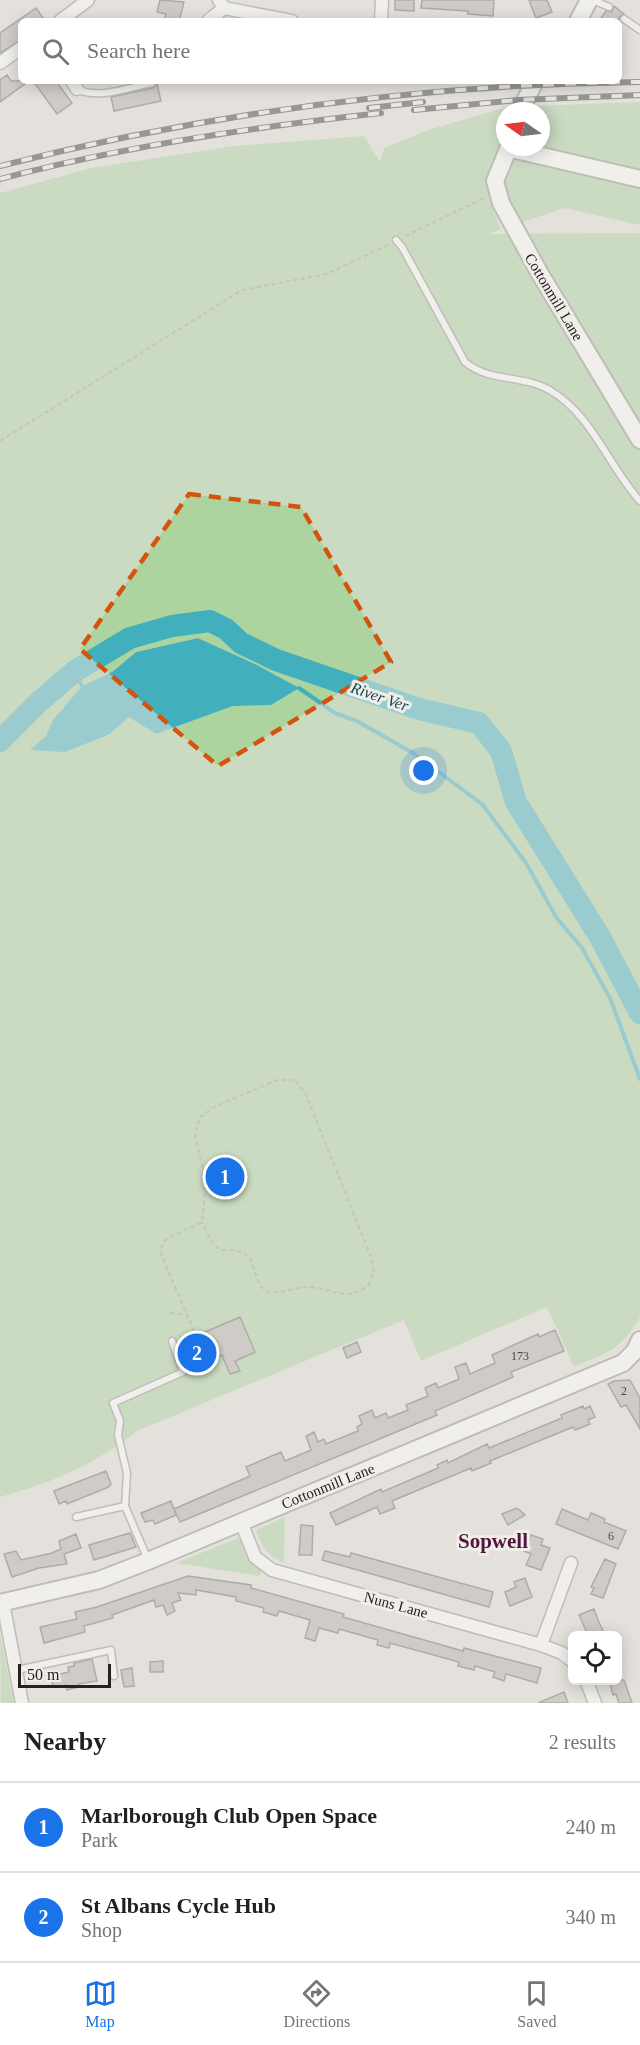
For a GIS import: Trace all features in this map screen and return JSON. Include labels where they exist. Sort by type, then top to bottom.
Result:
[{"type":"street","points":[[64,18],[88,0]]},
{"type":"street","points":[[381,18],[382,0]]},
{"type":"street","points":[[580,18],[591,0]]},
{"type":"street","points":[[210,18],[222,4],[280,18]]},
{"type":"street","points":[[0,63],[18,50]]},
{"type":"street","points":[[524,102],[534,84]]},
{"type":"street","points":[[496,191],[495,181],[504,156]]},
{"type":"street","points":[[542,156],[640,179]]},
{"type":"street","name":"Cottonmill Lane","points":[[496,191],[538,272],[640,440]]},
{"type":"street","name":"Cottonmill Lane","points":[[1,1603],[99,1580],[148,1561],[623,1363],[638,1349]]},
{"type":"street","name":"Nuns Lane","points":[[241,1522],[255,1557],[272,1570],[541,1645],[568,1657]]},
{"type":"street","points":[[541,1645],[571,1563]]},
{"type":"street","points":[[1,1603],[17,1670],[22,1703]]},
{"type":"street","points":[[588,1685],[595,1703]]},
{"type":"lane","points":[[591,0],[609,7]]},
{"type":"lane","points":[[624,19],[640,30]]},
{"type":"lane","points":[[75,85],[87,93],[102,93],[143,84]]},
{"type":"lane","points":[[396,240],[465,362],[477,372],[516,379],[550,390],[568,403],[585,421],[610,462],[640,501]]},
{"type":"lane","points":[[148,1561],[124,1506],[127,1473],[118,1435],[120,1421],[113,1403],[183,1372],[171,1341]]},
{"type":"lane","points":[[76,1517],[124,1506]]},
{"type":"lane","points":[[17,1670],[111,1650],[114,1676]]},
{"type":"path","points":[[0,441],[242,290],[327,274],[496,191]]},
{"type":"path","points":[[277,1080],[294,1080],[305,1092],[372,1257],[372,1279],[363,1289],[351,1294],[336,1294],[310,1287],[269,1292],[260,1286],[250,1258],[238,1251],[222,1251],[215,1248],[202,1222],[206,1184],[195,1134],[200,1117],[216,1106],[277,1080]]},
{"type":"path","points":[[171,1341],[194,1331],[162,1257],[161,1248],[166,1239],[202,1222]]},
{"type":"path","points":[[170,1313],[187,1315]]},
{"type":"highlighted area","points":[[189,494],[301,507],[391,662],[218,766],[80,649]]},
{"type":"green space","points":[[640,102],[640,225],[564,208],[520,223],[506,193],[508,170],[513,156],[550,156],[550,105]]},
{"type":"green space","points":[[496,110],[496,156],[490,179],[490,193],[493,209],[501,229],[488,234],[640,233],[640,1317],[619,1344],[605,1354],[574,1367],[547,1307],[421,1361],[404,1320],[137,1431],[105,1454],[72,1472],[0,1497],[0,193],[91,168],[234,146],[364,136],[380,162],[384,148],[428,130]],"holes":[[[198,638],[257,665],[298,688],[271,705],[233,706],[156,734],[129,716],[110,734],[31,750],[46,736],[53,720],[82,686],[112,672],[136,652]]]},
{"type":"green space","points":[[285,1517],[284,1563],[266,1550],[256,1530]]},
{"type":"green space","points":[[238,1538],[242,1540],[263,1569],[259,1576],[176,1563]]},
{"type":"green space","points":[[0,1634],[14,1703],[1,1703]]},
{"type":"water","points":[[198,638],[257,665],[299,688],[271,705],[233,706],[156,734],[129,717],[110,734],[65,752],[30,750],[46,736],[53,720],[82,686],[112,672],[136,652]]},
{"type":"building","points":[[160,0],[184,2],[180,18],[165,18],[166,14],[157,12]]},
{"type":"building","points":[[395,0],[414,0],[414,11],[395,10]]},
{"type":"building","points":[[422,0],[494,0],[493,16],[468,14],[468,11],[421,8]]},
{"type":"building","points":[[529,0],[547,0],[552,12],[536,18]]},
{"type":"building","points":[[614,6],[624,14],[619,18],[601,18],[606,11],[612,12]]},
{"type":"building","points":[[36,8],[43,18],[22,18]]},
{"type":"building","points":[[18,20],[18,42],[0,53],[0,33]]},
{"type":"building","points":[[7,75],[11,81],[25,84],[0,102],[0,80]]},
{"type":"building","points":[[35,84],[58,84],[72,103],[57,114]]},
{"type":"building","points":[[157,84],[161,101],[114,111],[111,97],[153,88]]},
{"type":"building","points":[[240,1317],[255,1352],[235,1361],[240,1371],[230,1374],[222,1355],[214,1358],[212,1354],[193,1363],[184,1341]]},
{"type":"building","points":[[555,1330],[564,1351],[511,1372],[513,1377],[435,1411],[437,1415],[180,1522],[174,1509],[250,1476],[246,1467],[281,1452],[285,1461],[311,1450],[306,1436],[314,1432],[318,1442],[324,1439],[326,1444],[358,1431],[357,1427],[362,1424],[359,1416],[372,1410],[375,1418],[386,1413],[388,1418],[408,1410],[406,1405],[428,1396],[425,1388],[436,1383],[438,1388],[459,1379],[455,1367],[466,1363],[470,1374],[495,1363],[492,1355],[538,1334],[539,1337]]},
{"type":"building","points":[[357,1342],[361,1352],[347,1358],[343,1348]]},
{"type":"building","points":[[630,1380],[640,1398],[640,1429],[626,1405],[621,1407],[608,1384],[614,1381]]},
{"type":"building","points":[[583,1406],[584,1409],[590,1406],[595,1417],[588,1420],[590,1424],[575,1430],[573,1427],[490,1461],[491,1463],[472,1471],[471,1468],[392,1501],[395,1508],[380,1514],[377,1507],[336,1525],[330,1513],[381,1489],[382,1492],[438,1468],[437,1465],[447,1460],[448,1463],[487,1444],[489,1448],[562,1418],[561,1415]]},
{"type":"building","points":[[106,1471],[111,1484],[109,1487],[67,1504],[66,1501],[59,1504],[54,1491]]},
{"type":"building","points":[[171,1501],[176,1515],[155,1524],[153,1520],[145,1522],[141,1513]]},
{"type":"building","points":[[517,1508],[525,1515],[508,1525],[502,1514]]},
{"type":"building","points":[[562,1509],[588,1520],[591,1513],[605,1519],[604,1522],[626,1531],[618,1549],[556,1524]]},
{"type":"building","points":[[301,1525],[313,1526],[312,1555],[299,1555]]},
{"type":"building","points":[[130,1533],[136,1547],[94,1560],[89,1545]]},
{"type":"building","points":[[76,1534],[81,1548],[64,1554],[67,1564],[39,1568],[12,1577],[4,1554],[16,1551],[21,1560],[52,1553],[61,1549],[59,1541]]},
{"type":"building","points":[[531,1535],[543,1539],[541,1545],[550,1548],[541,1570],[526,1565],[531,1554],[524,1551]]},
{"type":"building","points":[[325,1551],[350,1557],[351,1553],[493,1592],[489,1607],[322,1560]]},
{"type":"building","points":[[605,1559],[616,1564],[603,1598],[591,1594],[594,1588],[591,1587]]},
{"type":"building","points":[[188,1576],[251,1585],[251,1588],[344,1614],[343,1617],[463,1651],[464,1648],[541,1668],[537,1683],[506,1674],[504,1681],[493,1677],[495,1672],[475,1666],[474,1670],[458,1666],[459,1662],[390,1643],[389,1648],[377,1645],[378,1640],[339,1629],[338,1633],[319,1628],[315,1641],[305,1638],[310,1620],[279,1611],[277,1616],[263,1612],[264,1608],[236,1601],[236,1597],[196,1590],[196,1595],[178,1593],[181,1600],[172,1603],[175,1611],[167,1615],[163,1605],[156,1607],[154,1600],[112,1615],[113,1618],[84,1626],[85,1632],[44,1643],[40,1627],[77,1619],[75,1612],[97,1607]]},
{"type":"building","points":[[525,1578],[532,1597],[510,1606],[505,1592],[516,1587],[514,1582]]},
{"type":"building","points":[[594,1609],[603,1631],[586,1631],[579,1615]]},
{"type":"building","points":[[92,1659],[97,1681],[78,1684],[79,1687],[67,1690],[66,1685],[53,1687],[51,1676],[69,1672],[68,1667],[74,1666],[74,1663]]},
{"type":"building","points":[[163,1661],[163,1672],[150,1672],[150,1662]]},
{"type":"building","points":[[132,1668],[134,1686],[124,1687],[121,1670]]},
{"type":"building","points":[[622,1680],[624,1680],[632,1703],[619,1703],[616,1694],[613,1695],[610,1685],[622,1685]]},
{"type":"building","points":[[564,1692],[568,1703],[538,1703]]},
{"type":"waterway","name":"River Ver","points":[[0,741],[40,701],[75,671],[130,638],[172,626],[210,621],[226,629],[241,643],[276,660],[419,709],[479,723],[501,751],[516,802],[600,937],[640,1013]]},
{"type":"waterway","points":[[75,671],[82,686]]},
{"type":"waterway","points":[[299,688],[335,713],[357,721],[413,753],[482,804],[526,863],[556,917],[582,948],[610,998],[640,1079]]},
{"type":"railway","points":[[622,82],[640,82]]},
{"type":"railway","points":[[0,166],[158,131],[317,105],[398,95],[559,84]]},
{"type":"railway","points":[[414,110],[518,100],[640,95]]},
{"type":"railway","points":[[369,108],[423,102]]},
{"type":"railway","points":[[0,179],[141,147],[381,113]]},
{"type":"place","name":"Marlborough Club Open Space","points":[[225,1177]]},
{"type":"place","name":"St Albans Cycle Hub","points":[[197,1353]]},
{"type":"district","name":"Sopwell","points":[[493,1541]]}]
